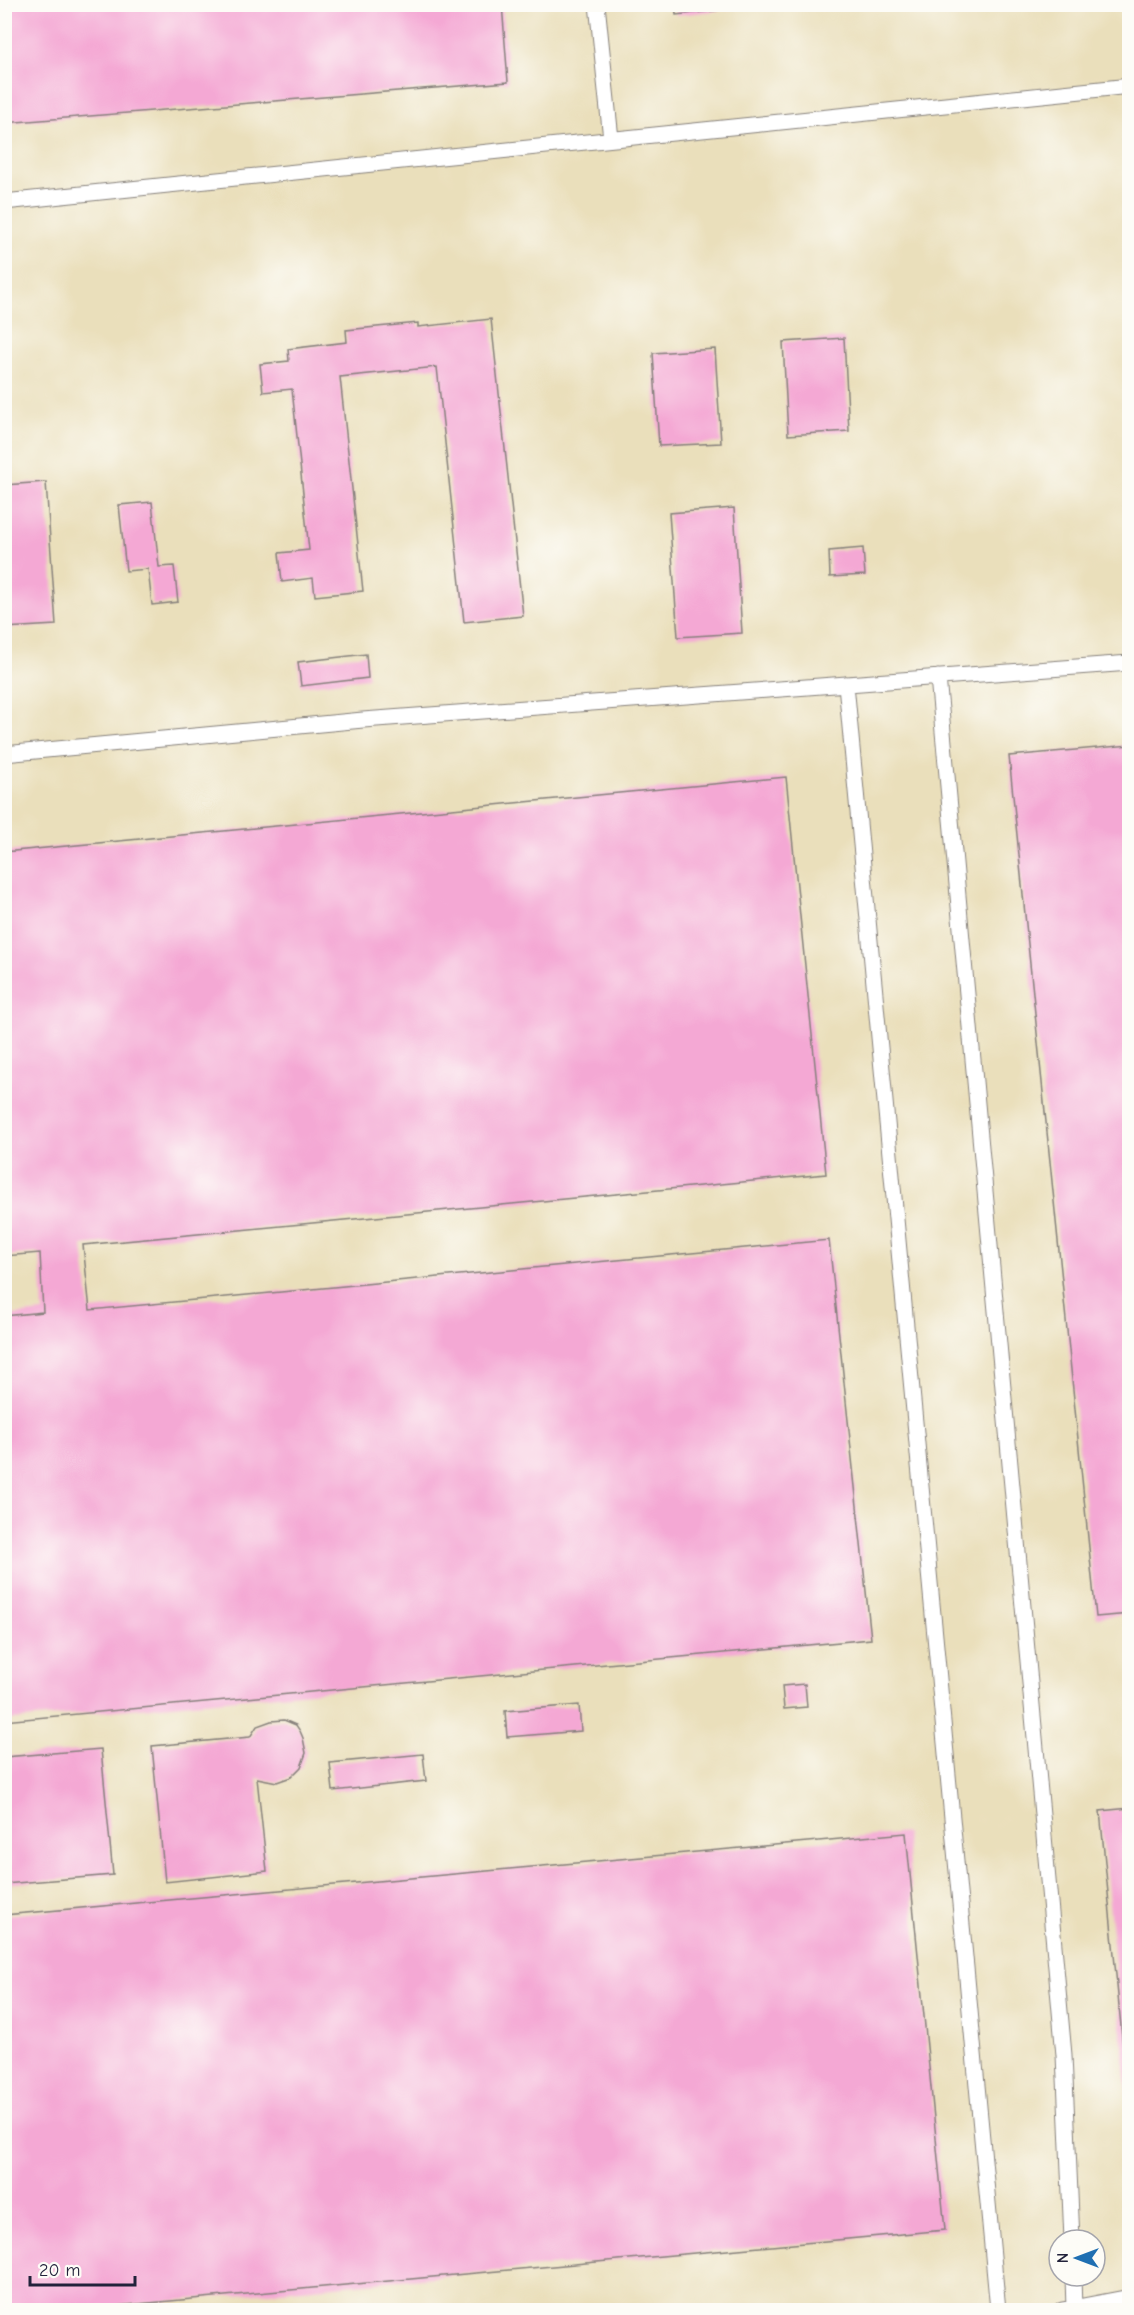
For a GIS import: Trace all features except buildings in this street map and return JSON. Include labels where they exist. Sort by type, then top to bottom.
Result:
[{"type":"lane","points":[[597,4],[611,139]]},
{"type":"lane","points":[[4,202],[1130,86]]},
{"type":"lane","points":[[4,754],[363,720],[1130,663]]},
{"type":"lane","points":[[938,677],[1064,2055],[1071,2228]]},
{"type":"lane","points":[[846,684],[998,2310]]},
{"type":"lane","points":[[1071,2288],[1068,2310],[1130,2297]]}]
